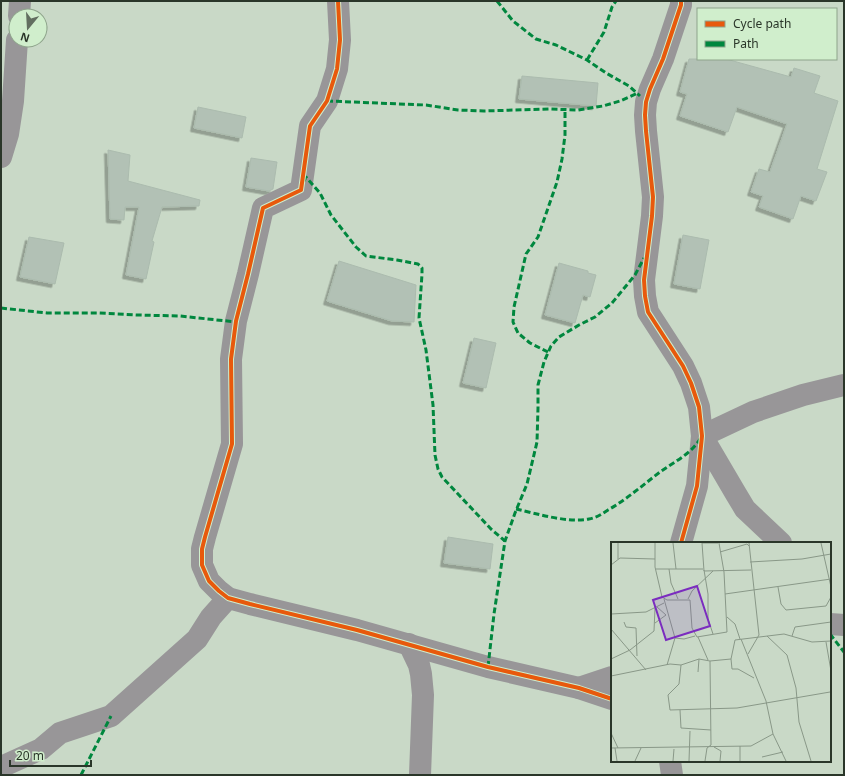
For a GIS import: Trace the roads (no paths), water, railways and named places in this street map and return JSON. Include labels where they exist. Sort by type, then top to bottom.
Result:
[{"type":"street","points":[[338,1],[340,40],[337,69],[327,101],[310,126],[301,190],[263,208],[236,321],[231,359],[232,444],[204,537],[202,565],[209,581],[228,598],[358,630],[488,666],[579,688],[611,699]]},
{"type":"street","points":[[681,1],[663,59],[646,102],[646,131],[653,197],[644,280],[648,312],[683,366],[692,383],[699,407],[702,436],[697,486],[681,542]]},
{"type":"street","points":[[1,157],[8,134],[13,101],[16,48]]},
{"type":"street","points":[[702,436],[753,412],[803,395],[844,385]]},
{"type":"street","points":[[702,436],[746,509],[780,542]]},
{"type":"street","points":[[1,767],[41,749],[60,733],[112,716],[197,639],[212,617],[228,598]]},
{"type":"street","points":[[831,624],[844,625]]},
{"type":"street","points":[[409,644],[422,674],[423,695],[420,775]]},
{"type":"street","points":[[579,688],[611,677]]},
{"type":"street","points":[[670,762],[672,775]]}]
